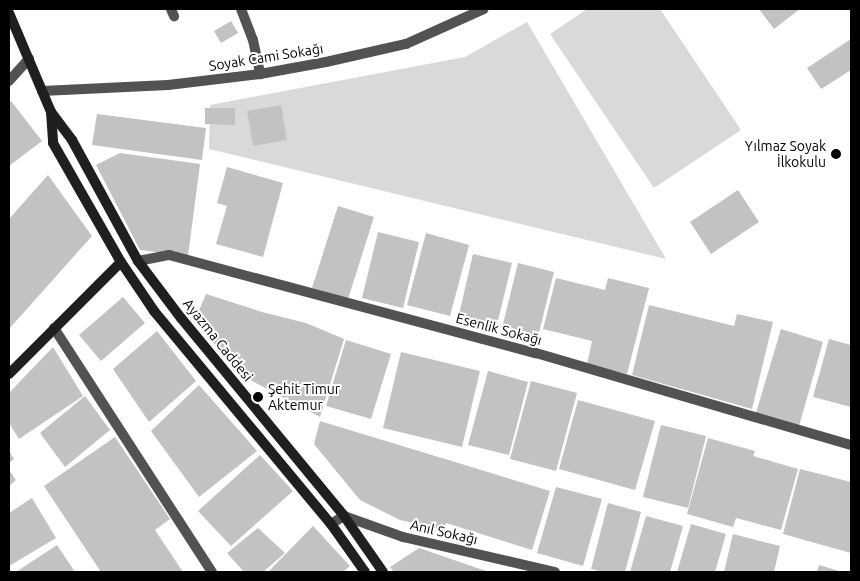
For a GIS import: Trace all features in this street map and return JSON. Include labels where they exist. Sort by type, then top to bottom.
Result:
[{"type":"street","points":[[241,9],[253,40],[260,74]]},
{"type":"street","name":"Soyak Cami Sokağı","points":[[42,91],[168,85],[260,74],[406,44],[479,10]]},
{"type":"street","name":"Ayazma Caddesi","points":[[9,14],[51,112],[72,140],[138,262],[344,516],[383,572]]},
{"type":"street","points":[[9,81],[29,59]]},
{"type":"street","name":"Ayazma Caddesi","points":[[51,112],[53,143],[121,262],[154,311],[331,524],[365,572]]},
{"type":"street","name":"Esenlik Sokağı","points":[[138,262],[169,255],[536,353],[851,444]]},
{"type":"street","points":[[9,374],[121,262],[138,262]]},
{"type":"street","points":[[54,328],[212,572]]},
{"type":"street","points":[[331,524],[344,516]]},
{"type":"street","name":"Anıl Sokağı","points":[[344,516],[403,537],[555,572]]},
{"type":"shaded area","points":[[587,9],[660,9],[741,130],[654,188],[550,34]]},
{"type":"shaded area","points":[[527,22],[666,259],[209,149],[210,105],[465,57]]},
{"type":"building","points":[[759,9],[800,9],[774,29]]},
{"type":"building","points":[[231,21],[238,33],[221,43],[214,31]]},
{"type":"building","points":[[851,39],[851,70],[821,89],[807,68]]},
{"type":"building","points":[[11,101],[42,141],[9,166],[9,103]]},
{"type":"building","points":[[281,105],[287,140],[253,146],[247,111]]},
{"type":"building","points":[[205,108],[235,108],[235,125],[205,124]]},
{"type":"building","points":[[97,114],[206,128],[202,160],[92,145]]},
{"type":"building","points":[[120,153],[200,164],[188,256],[140,250],[96,165]]},
{"type":"building","points":[[227,167],[283,183],[263,257],[216,244],[227,206],[217,203]]},
{"type":"building","points":[[48,175],[92,236],[9,329],[9,219]]},
{"type":"building","points":[[738,190],[759,222],[711,254],[690,222]]},
{"type":"building","points":[[338,206],[374,217],[348,299],[312,288]]},
{"type":"building","points":[[378,232],[419,242],[403,308],[362,298]]},
{"type":"building","points":[[426,233],[469,245],[450,316],[407,305]]},
{"type":"building","points":[[473,254],[512,263],[495,333],[457,323]]},
{"type":"building","points":[[518,263],[554,272],[536,345],[500,336]]},
{"type":"building","points":[[556,278],[605,290],[608,278],[649,288],[627,374],[587,364],[592,341],[543,329]]},
{"type":"building","points":[[206,294],[262,312],[306,323],[344,339],[320,417],[239,374],[195,320]]},
{"type":"building","points":[[123,297],[145,323],[101,361],[79,335]]},
{"type":"building","points":[[649,305],[734,326],[737,314],[773,322],[752,409],[632,375]]},
{"type":"building","points":[[781,329],[823,342],[799,426],[756,413]]},
{"type":"building","points":[[157,331],[196,381],[149,422],[113,369]]},
{"type":"building","points":[[829,339],[851,345],[851,407],[813,397]]},
{"type":"building","points":[[346,340],[391,354],[371,419],[326,406]]},
{"type":"building","points":[[53,347],[83,396],[19,439],[9,423],[9,393]]},
{"type":"building","points":[[401,352],[480,371],[462,447],[383,428]]},
{"type":"building","points":[[488,371],[528,382],[509,455],[468,445]]},
{"type":"building","points":[[531,381],[577,393],[556,471],[510,459]]},
{"type":"building","points":[[199,385],[257,451],[199,497],[151,431]]},
{"type":"building","points":[[85,396],[110,430],[65,467],[40,433]]},
{"type":"building","points":[[578,400],[655,421],[635,490],[559,469]]},
{"type":"building","points":[[320,421],[550,491],[532,550],[446,523],[444,530],[400,520],[360,500],[314,444]]},
{"type":"building","points":[[661,425],[706,436],[688,508],[643,497]]},
{"type":"building","points":[[115,437],[170,519],[155,530],[183,572],[101,572],[44,486]]},
{"type":"building","points":[[708,438],[755,451],[753,456],[798,469],[781,530],[736,518],[733,527],[687,514]]},
{"type":"building","points":[[9,451],[14,459],[9,463]]},
{"type":"building","points":[[260,455],[293,491],[231,546],[198,511]]},
{"type":"building","points":[[800,469],[851,482],[851,553],[783,534]]},
{"type":"building","points":[[9,470],[16,480],[9,486]]},
{"type":"building","points":[[556,487],[602,499],[583,566],[537,553]]},
{"type":"building","points":[[32,498],[56,538],[9,566],[9,513]]},
{"type":"building","points":[[608,503],[641,512],[625,572],[604,572],[591,569]]},
{"type":"building","points":[[646,516],[683,526],[670,572],[630,572]]},
{"type":"building","points":[[691,524],[726,534],[715,572],[677,572]]},
{"type":"building","points":[[313,526],[350,566],[343,572],[268,572]]},
{"type":"building","points":[[258,528],[285,553],[263,572],[244,572],[227,553]]},
{"type":"building","points":[[733,534],[780,546],[774,572],[724,572]]},
{"type":"building","points":[[57,545],[75,572],[16,572]]},
{"type":"building","points":[[419,548],[489,572],[394,572],[390,567]]},
{"type":"building","points":[[819,565],[843,572],[817,572]]},
{"type":"place","name":"Yılmaz Soyak İlkokulu","points":[[836,154]]},
{"type":"place","name":"Şehit Timur Aktemur","points":[[258,397]]}]
